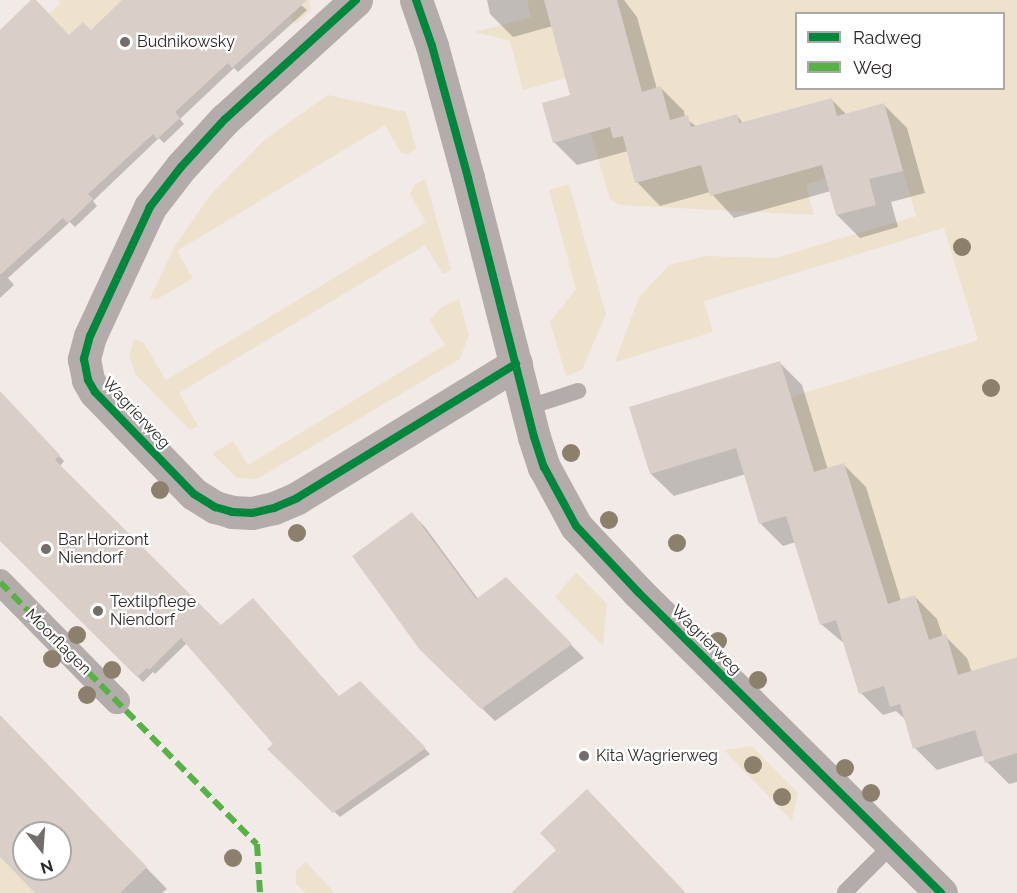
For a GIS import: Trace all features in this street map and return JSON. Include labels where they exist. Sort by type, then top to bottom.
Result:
[{"type":"street","name":"Wagrierweg","points":[[356,0],[225,119],[181,167],[150,207],[90,336],[84,359],[88,380],[96,392],[194,494],[215,507],[232,512],[252,513],[274,508],[297,498],[516,364]]},
{"type":"street","name":"Wagrierweg","points":[[416,0],[435,56],[526,408],[544,467],[576,526],[941,893]]},
{"type":"street","name":"Moorflagen","points":[[0,582],[117,701]]},
{"type":"lane","points":[[526,408],[578,391]]},
{"type":"lane","points":[[845,892],[892,845]]},
{"type":"shaded area","points":[[58,0],[134,0],[119,3],[92,31],[83,22],[69,35],[49,14],[61,3]]},
{"type":"shaded area","points":[[298,0],[310,0],[311,10],[296,24],[290,17],[303,5]]},
{"type":"shaded area","points":[[527,0],[544,0],[566,78],[523,90],[510,41],[475,32],[531,17]]},
{"type":"shaded area","points":[[617,0],[1017,0],[1017,657],[958,675],[946,635],[929,640],[915,596],[888,604],[844,464],[814,472],[791,397],[978,340],[944,228],[704,301],[713,332],[615,362],[639,297],[669,265],[705,256],[775,258],[916,216],[884,103],[837,116],[832,98],[739,123],[737,114],[691,127],[670,120],[642,92]]},
{"type":"shaded area","points":[[328,95],[406,112],[416,149],[408,154],[401,153],[385,125],[177,251],[193,278],[156,300],[150,298],[176,244],[212,193],[264,140]]},
{"type":"shaded area","points":[[608,119],[613,138],[623,136],[636,183],[701,165],[710,196],[822,165],[825,178],[806,185],[814,215],[620,205],[610,199],[588,124]]},
{"type":"shaded area","points":[[425,179],[451,270],[443,274],[425,245],[179,393],[198,426],[190,430],[136,375],[129,356],[134,339],[143,342],[166,380],[426,222],[410,195],[414,185]]},
{"type":"shaded area","points":[[569,184],[606,314],[582,370],[566,376],[550,322],[576,289],[549,190]]},
{"type":"shaded area","points":[[459,299],[469,335],[460,359],[257,479],[237,478],[212,454],[233,441],[248,465],[445,345],[429,320],[442,307]]},
{"type":"shaded area","points":[[576,572],[607,604],[603,646],[555,597]]},
{"type":"shaded area","points":[[752,746],[798,793],[792,821],[724,750]]},
{"type":"shaded area","points":[[0,857],[12,869],[12,881],[23,881],[35,893],[0,893]]},
{"type":"shaded area","points":[[306,862],[335,893],[305,893],[296,884],[296,870]]},
{"type":"building","points":[[31,0],[36,0],[69,35],[83,22],[91,30],[122,0],[307,0],[232,68],[228,63],[175,112],[180,118],[157,139],[153,134],[88,194],[93,199],[68,223],[63,218],[0,275],[0,30]]},
{"type":"building","points":[[544,0],[617,0],[642,92],[661,86],[670,120],[688,115],[691,127],[737,114],[739,123],[832,98],[837,116],[884,103],[903,171],[869,179],[876,205],[836,215],[822,165],[710,196],[701,165],[635,183],[623,136],[613,138],[610,127],[553,143],[542,103],[570,95]]},
{"type":"building","points":[[780,361],[814,472],[844,463],[888,604],[915,595],[929,640],[946,634],[958,675],[1017,657],[1017,753],[985,763],[975,730],[913,749],[900,704],[890,707],[884,686],[859,694],[836,620],[820,625],[786,516],[759,524],[736,448],[650,474],[629,407]]},
{"type":"building","points":[[0,391],[60,455],[55,460],[221,625],[253,598],[339,696],[360,681],[426,748],[333,813],[267,749],[273,744],[181,638],[149,670],[147,668],[137,677],[0,541]]},
{"type":"building","points":[[412,512],[476,599],[506,577],[572,644],[481,709],[420,650],[352,556]]},
{"type":"building","points":[[0,715],[147,867],[120,893],[35,893],[23,881],[72,881],[72,821],[12,821],[12,869],[0,857]]},
{"type":"building","points":[[587,789],[686,893],[511,893],[556,850],[540,833]]},
{"type":"marked path","points":[[0,582],[257,844],[260,893]]},
{"type":"cycle path","points":[[356,0],[225,119],[181,167],[150,207],[90,336],[84,359],[88,380],[95,392],[194,494],[215,507],[232,512],[252,513],[274,508],[297,498],[516,364]]},
{"type":"cycle path","points":[[416,0],[432,46],[468,178],[534,437],[544,467],[576,526],[638,592],[941,893]]},
{"type":"place","name":"Budnikowsky","points":[[125,42]]},
{"type":"place","name":"Bar Horizont Niendorf","points":[[46,549]]},
{"type":"place","name":"Textilpflege Niendorf","points":[[98,611]]},
{"type":"place","name":"Kita Wagrierweg","points":[[584,756]]}]
